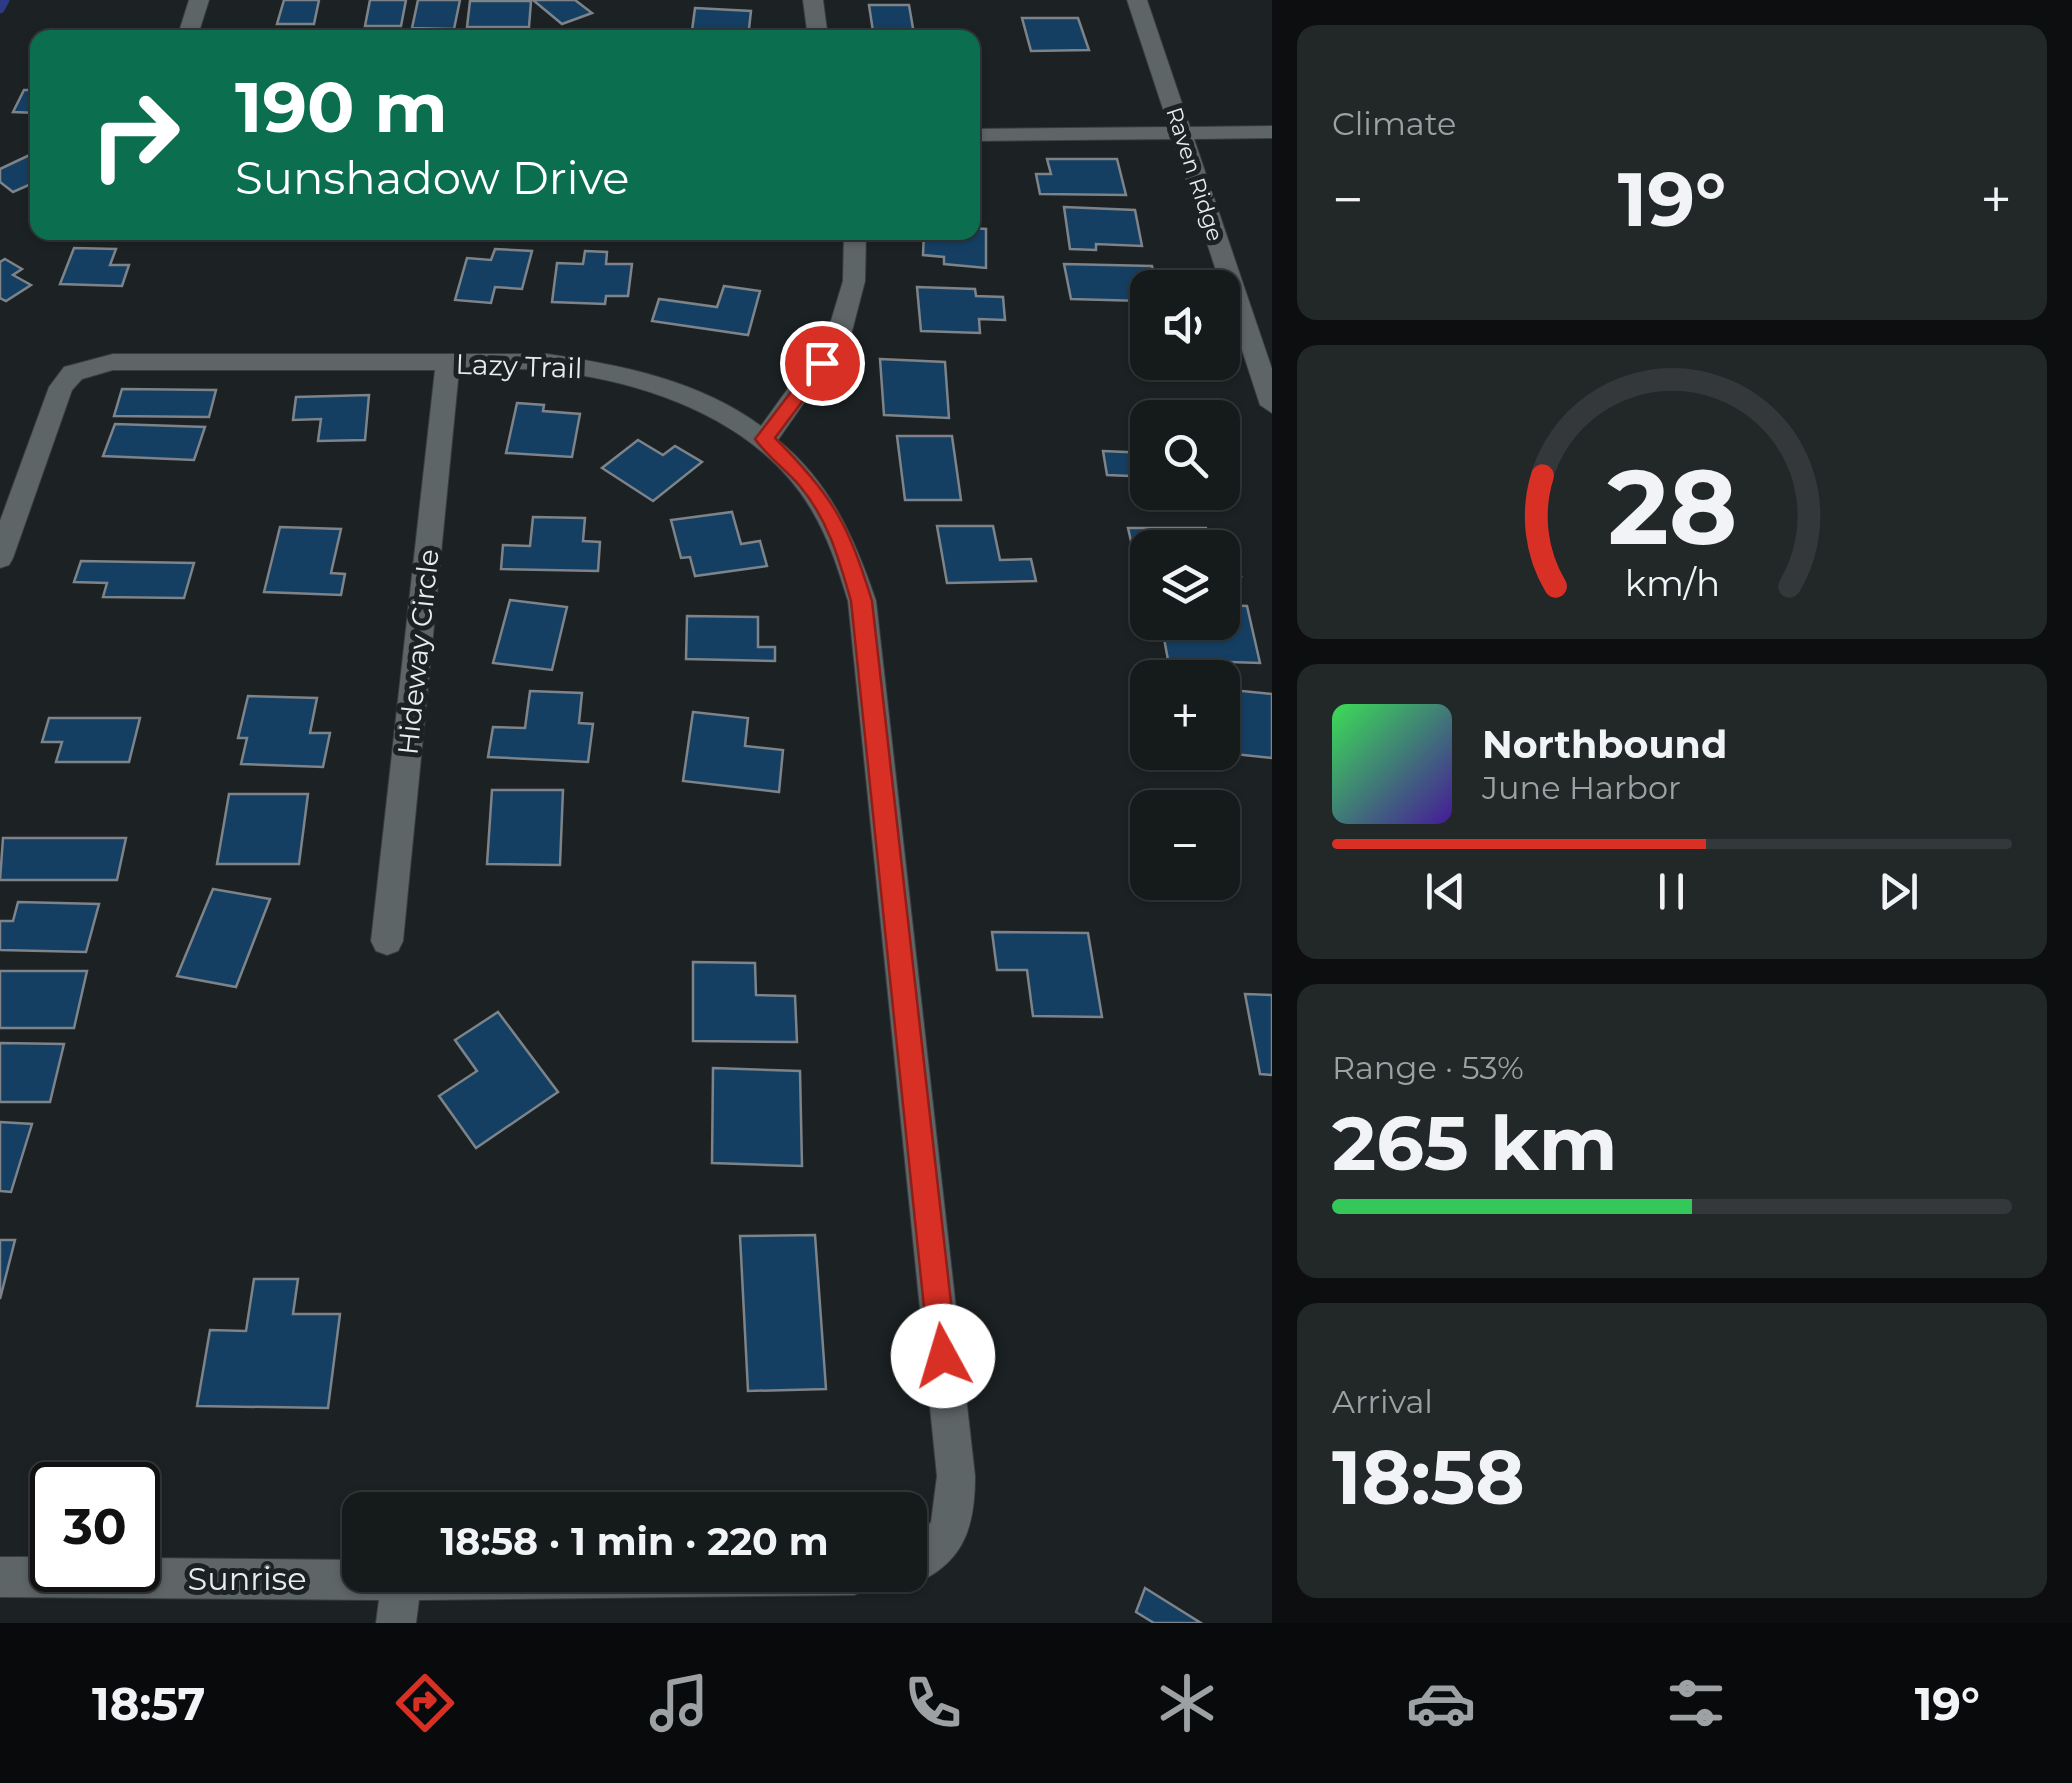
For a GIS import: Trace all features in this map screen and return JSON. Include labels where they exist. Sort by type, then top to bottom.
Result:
[{"type":"street","points":[[189,30],[198,0]]},
{"type":"street","points":[[813,0],[817,30]]},
{"type":"street","name":"Raven Ridge","points":[[1137,0],[1272,405]]},
{"type":"street","points":[[980,135],[1272,132]]},
{"type":"street","points":[[764,439],[839,335],[854,281],[855,240]]},
{"type":"street","name":"Lazy Trail","points":[[0,558],[54,400],[74,373],[113,362],[547,362],[620,374],[710,405],[764,439],[807,482],[826,508],[848,553],[862,601],[956,1476],[956,1501],[927,1552]]},
{"type":"street","name":"Hideway Circle","points":[[387,940],[448,364]]},
{"type":"street","name":"Sunrise","points":[[0,1577],[342,1580]]},
{"type":"street","points":[[396,1623],[400,1592]]},
{"type":"building","points":[[284,0],[319,0],[314,24],[277,24]]},
{"type":"building","points":[[370,0],[406,0],[401,26],[365,26]]},
{"type":"building","points":[[418,0],[460,0],[454,29],[412,28]]},
{"type":"building","points":[[533,0],[575,0],[592,13],[562,24]]},
{"type":"building","points":[[470,1],[531,1],[529,27],[467,27]]},
{"type":"building","points":[[869,5],[909,5],[913,30],[873,30]]},
{"type":"building","points":[[695,8],[751,11],[749,30],[692,30]]},
{"type":"building","points":[[1022,18],[1078,18],[1089,50],[1031,51]]},
{"type":"building","points":[[24,90],[30,90],[30,113],[13,112]]},
{"type":"building","points":[[30,155],[30,185],[13,192],[0,182],[0,169]]},
{"type":"building","points":[[1047,159],[1117,159],[1126,195],[1040,194],[1036,174],[1051,174]]},
{"type":"building","points":[[1064,207],[1135,210],[1142,246],[1096,244],[1096,250],[1070,249]]},
{"type":"building","points":[[980,229],[986,229],[986,268],[944,264],[944,257],[923,255],[924,240],[980,240]]},
{"type":"building","points":[[74,248],[116,249],[110,265],[129,265],[122,286],[60,284]]},
{"type":"building","points":[[495,249],[532,251],[522,289],[495,287],[491,303],[455,300],[467,258],[491,260]]},
{"type":"building","points":[[585,251],[607,252],[606,264],[632,264],[628,296],[606,296],[605,304],[552,302],[557,263],[583,264]]},
{"type":"building","points":[[5,259],[22,269],[13,275],[31,285],[6,301],[0,298],[0,262]]},
{"type":"building","points":[[1064,264],[1152,266],[1153,270],[1130,270],[1130,301],[1071,299]]},
{"type":"building","points":[[724,286],[760,291],[748,335],[652,321],[659,299],[717,307]]},
{"type":"building","points":[[917,287],[975,289],[976,296],[1003,297],[1005,320],[979,319],[980,333],[921,331]]},
{"type":"building","points":[[880,359],[945,362],[949,418],[884,415]]},
{"type":"building","points":[[122,389],[216,390],[209,417],[114,416]]},
{"type":"building","points":[[369,395],[365,440],[318,441],[321,419],[293,420],[296,397]]},
{"type":"building","points":[[517,403],[544,405],[543,411],[580,414],[572,457],[506,453]]},
{"type":"building","points":[[115,424],[205,427],[194,460],[103,456]]},
{"type":"building","points":[[897,436],[952,436],[961,500],[905,500]]},
{"type":"building","points":[[638,440],[663,455],[675,446],[702,462],[653,501],[602,468]]},
{"type":"building","points":[[1103,451],[1130,452],[1130,476],[1107,475]]},
{"type":"building","points":[[732,512],[741,544],[760,541],[767,566],[695,576],[690,557],[681,558],[671,520]]},
{"type":"building","points":[[533,517],[585,518],[583,541],[600,542],[598,571],[501,569],[503,545],[530,546]]},
{"type":"building","points":[[937,526],[993,526],[1000,560],[1031,559],[1036,581],[947,583]]},
{"type":"building","points":[[280,527],[341,529],[331,573],[345,574],[341,595],[264,592]]},
{"type":"building","points":[[1128,528],[1206,530],[1130,530],[1130,537]]},
{"type":"building","points":[[81,561],[194,563],[184,598],[103,597],[107,583],[74,582]]},
{"type":"building","points":[[510,600],[567,607],[552,670],[493,663]]},
{"type":"building","points":[[1240,606],[1247,606],[1260,663],[1168,660],[1164,640],[1240,640]]},
{"type":"building","points":[[687,616],[758,617],[758,647],[775,647],[775,661],[686,659]]},
{"type":"building","points":[[530,691],[582,693],[579,723],[593,724],[588,762],[488,757],[493,727],[525,728]]},
{"type":"building","points":[[1240,691],[1272,694],[1272,758],[1240,755]]},
{"type":"building","points":[[248,696],[317,698],[310,733],[330,733],[323,767],[241,764],[247,738],[238,738]]},
{"type":"building","points":[[693,712],[748,718],[745,746],[783,750],[779,792],[683,781]]},
{"type":"building","points":[[49,718],[140,718],[129,762],[56,762],[62,742],[42,742]]},
{"type":"building","points":[[492,790],[563,790],[560,865],[487,864]]},
{"type":"building","points":[[229,794],[308,794],[299,864],[217,864]]},
{"type":"building","points":[[3,838],[126,838],[117,880],[0,880]]},
{"type":"building","points":[[213,889],[270,899],[236,987],[177,976]]},
{"type":"building","points":[[18,902],[99,904],[86,952],[0,950],[0,921],[13,921]]},
{"type":"building","points":[[992,932],[1088,933],[1102,1017],[1033,1016],[1027,970],[997,970]]},
{"type":"building","points":[[693,962],[755,963],[756,995],[795,996],[797,1042],[693,1041]]},
{"type":"building","points":[[0,971],[87,971],[74,1028],[0,1028]]},
{"type":"building","points":[[1245,994],[1272,995],[1272,1075],[1260,1074]]},
{"type":"building","points":[[498,1012],[558,1092],[476,1148],[439,1096],[477,1071],[455,1040]]},
{"type":"building","points":[[0,1043],[64,1044],[50,1102],[0,1102]]},
{"type":"building","points":[[713,1068],[800,1071],[802,1166],[712,1163]]},
{"type":"building","points":[[0,1122],[32,1124],[11,1192],[0,1191]]},
{"type":"building","points":[[815,1235],[826,1389],[748,1391],[740,1236]]},
{"type":"building","points":[[0,1240],[15,1240],[0,1299]]},
{"type":"building","points":[[254,1279],[298,1279],[293,1314],[340,1314],[328,1408],[197,1406],[210,1330],[246,1331]]},
{"type":"building","points":[[1145,1588],[1201,1623],[1154,1623],[1136,1612]]},
{"type":"waterway","points":[[0,9],[5,0]]},
{"type":"route","points":[[822,363],[764,439],[807,482],[826,508],[843,539],[862,601],[943,1356]]}]
